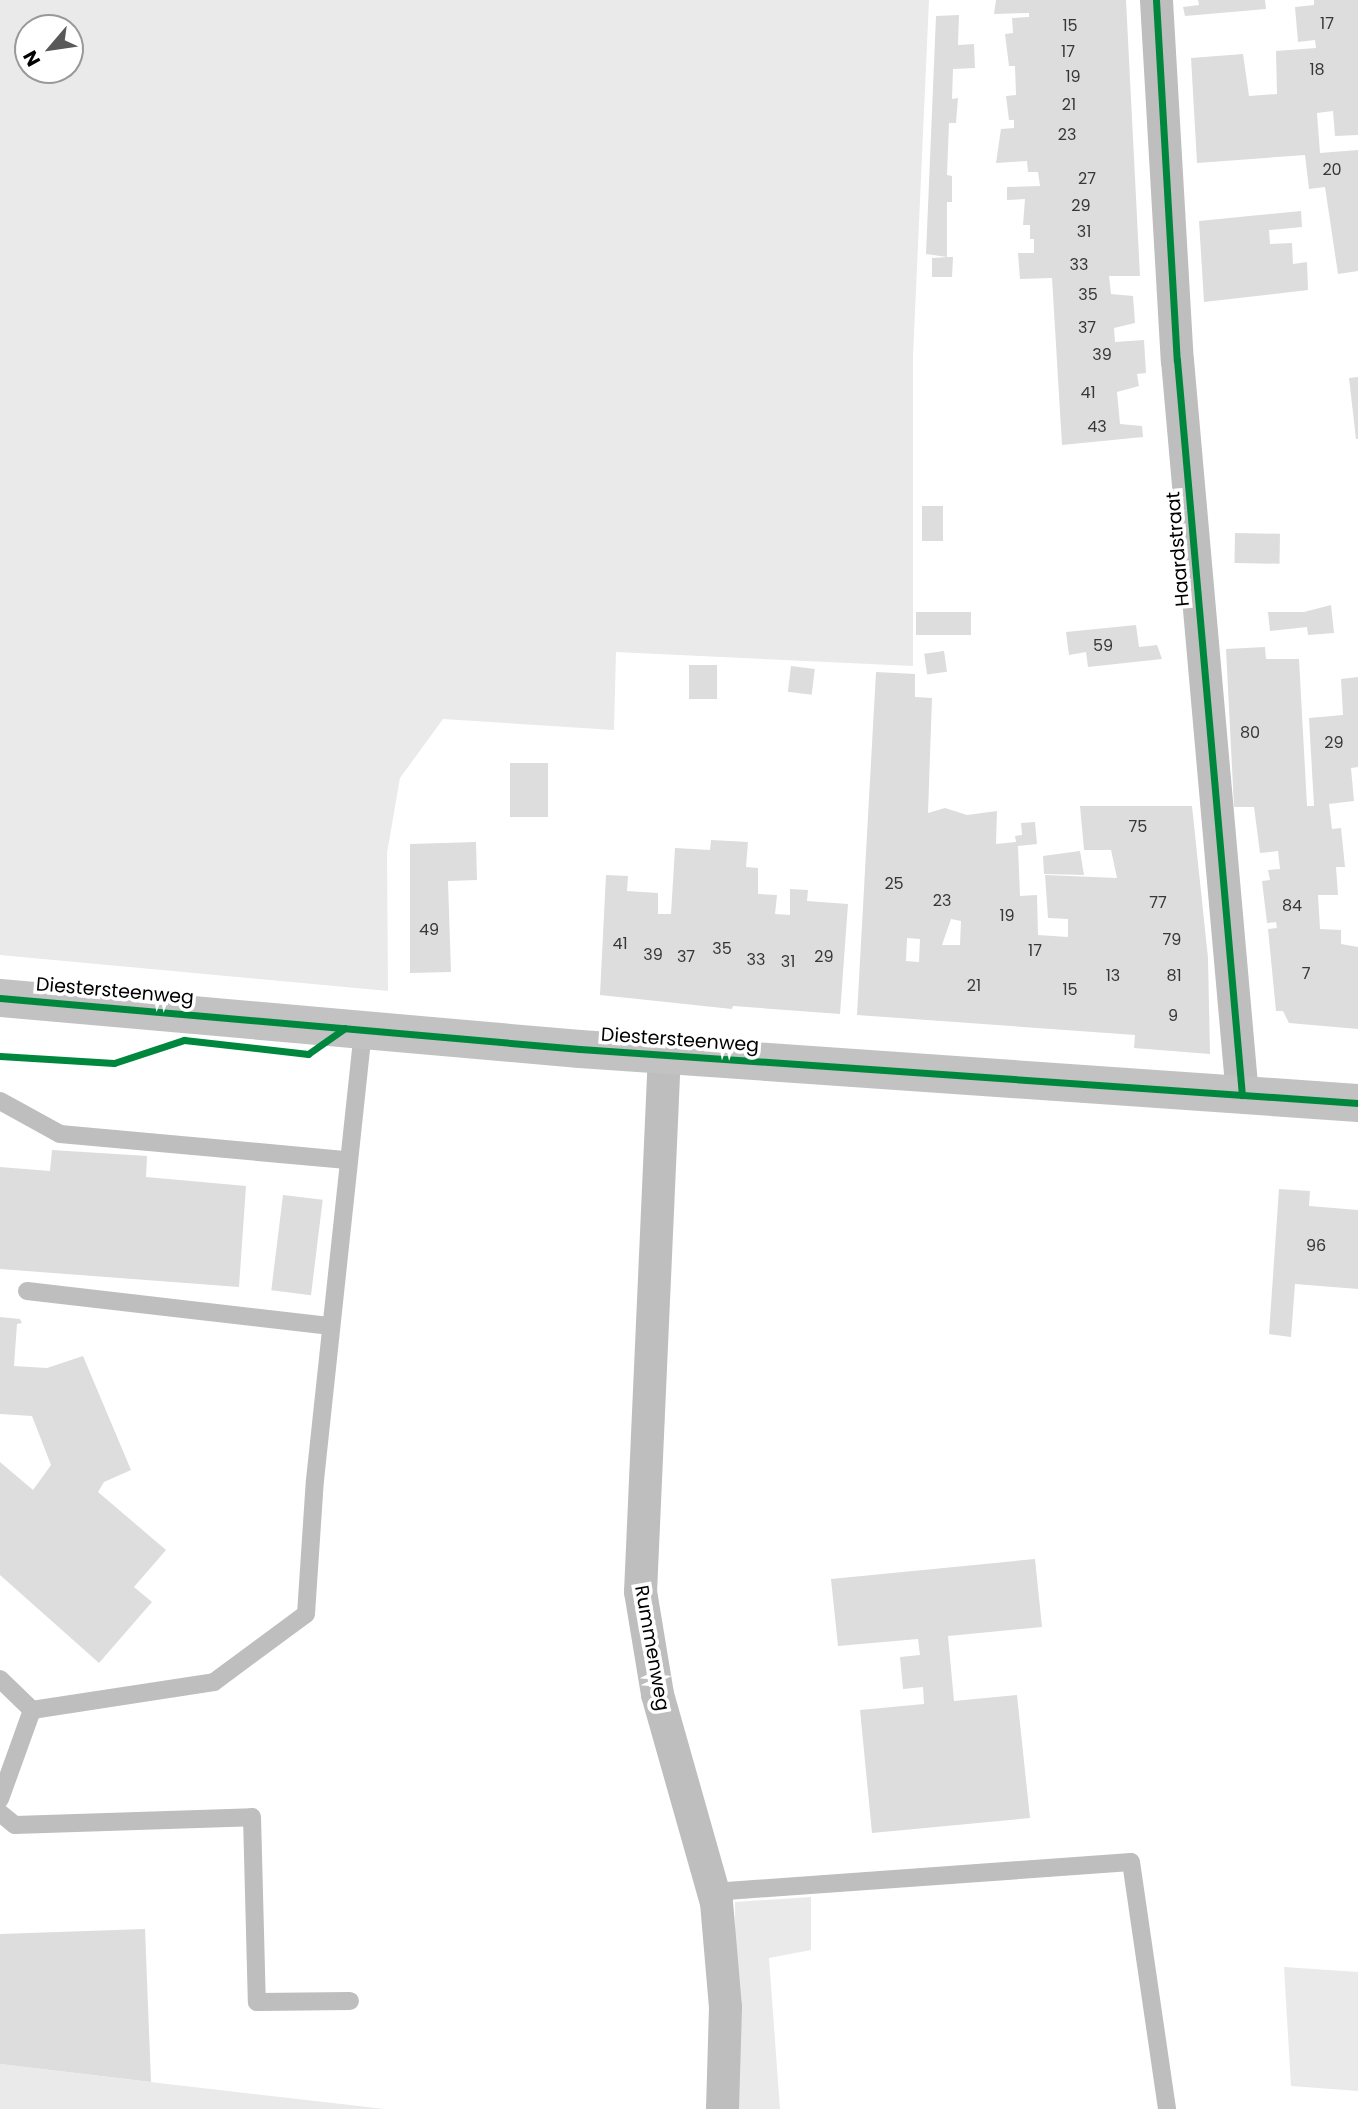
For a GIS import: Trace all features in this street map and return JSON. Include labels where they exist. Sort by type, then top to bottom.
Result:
[{"type":"main road","name":"Diestersteenweg","points":[[0,998],[664,1053],[1358,1103]]},
{"type":"street","name":"Haardstraat","points":[[1156,0],[1177,360],[1242,1095]]},
{"type":"street","name":"Rummenweg","points":[[664,1053],[640,1591],[657,1694],[713,1892],[725,2007],[722,2109]]},
{"type":"lane","points":[[32,1710],[214,1682],[306,1614],[347,1160],[363,1029]]},
{"type":"lane","points":[[0,1101],[60,1134],[347,1160]]},
{"type":"lane","points":[[27,1290],[331,1326]]},
{"type":"lane","points":[[0,1679],[32,1710]]},
{"type":"lane","points":[[0,1799],[32,1710]]},
{"type":"lane","points":[[0,1813],[15,1825],[252,1817],[257,2002],[350,2001]]},
{"type":"lane","points":[[713,1892],[1131,1862],[1167,2109]]},
{"type":"shaded area","points":[[0,0],[929,0],[913,356],[913,666],[616,652],[614,730],[443,719],[400,778],[387,853],[388,991],[0,955]]},
{"type":"shaded area","points":[[811,1897],[811,1950],[769,1958],[780,2109],[736,2109],[735,1902]]},
{"type":"shaded area","points":[[1284,1967],[1358,1972],[1358,2091],[1291,2086]]},
{"type":"shaded area","points":[[0,2064],[150,2082],[385,2109],[0,2109]]},
{"type":"building","points":[[996,0],[1126,0],[1140,276],[1109,276],[1111,294],[1133,296],[1135,323],[1114,328],[1115,342],[1144,340],[1146,373],[1137,374],[1139,386],[1117,392],[1120,424],[1142,426],[1143,437],[1062,445],[1052,278],[1020,279],[1018,253],[1034,253],[1034,239],[1030,239],[1030,225],[1023,225],[1025,199],[1007,200],[1007,187],[1040,186],[1038,172],[1028,172],[1027,161],[996,163],[1001,129],[1014,128],[1014,120],[1009,120],[1006,96],[1016,95],[1015,66],[1009,66],[1005,34],[1013,33],[1012,18],[1029,17],[1029,13],[994,14]]},
{"type":"building","points":[[1198,0],[1265,0],[1266,9],[1185,16],[1183,7],[1199,5]]},
{"type":"building","points":[[1314,0],[1358,0],[1358,135],[1335,136],[1333,111],[1317,113],[1320,153],[1358,150],[1358,271],[1338,274],[1325,187],[1309,189],[1305,155],[1197,163],[1191,58],[1243,54],[1249,96],[1277,94],[1276,51],[1316,48],[1315,40],[1298,42],[1295,7],[1314,5]]},
{"type":"building","points":[[959,15],[958,45],[974,44],[975,68],[953,69],[952,99],[958,98],[956,123],[949,123],[947,175],[952,176],[952,202],[947,202],[947,257],[926,254],[936,16]]},
{"type":"building","points":[[1301,211],[1302,227],[1269,230],[1270,244],[1292,243],[1293,264],[1307,262],[1308,290],[1204,302],[1199,221]]},
{"type":"building","points":[[953,257],[952,277],[932,277],[932,258]]},
{"type":"building","points":[[1358,377],[1358,439],[1356,439],[1349,378]]},
{"type":"building","points":[[922,506],[943,506],[943,541],[922,541]]},
{"type":"building","points":[[1235,533],[1280,534],[1279,564],[1234,563]]},
{"type":"building","points":[[1331,605],[1334,633],[1308,635],[1307,627],[1270,631],[1268,612],[1304,612]]},
{"type":"building","points":[[916,612],[971,612],[971,635],[916,635]]},
{"type":"building","points":[[1136,625],[1139,647],[1157,645],[1162,659],[1088,667],[1086,652],[1069,655],[1066,632]]},
{"type":"building","points":[[1265,647],[1266,659],[1299,659],[1307,806],[1314,806],[1309,718],[1343,715],[1341,679],[1358,677],[1358,767],[1351,768],[1354,801],[1329,804],[1332,829],[1341,828],[1345,867],[1336,867],[1338,895],[1318,895],[1320,929],[1341,930],[1341,944],[1358,947],[1358,1029],[1289,1023],[1283,1011],[1276,1011],[1268,929],[1277,928],[1276,922],[1267,923],[1262,881],[1270,880],[1268,870],[1280,869],[1278,851],[1260,853],[1254,807],[1234,807],[1226,649]]},
{"type":"building","points":[[944,651],[947,672],[927,675],[924,654]]},
{"type":"building","points":[[689,665],[717,665],[717,699],[689,699]]},
{"type":"building","points":[[791,666],[815,669],[812,695],[788,692]]},
{"type":"building","points":[[876,672],[915,674],[915,697],[932,698],[928,813],[945,808],[967,815],[997,811],[996,844],[1016,842],[1015,836],[1022,835],[1021,823],[1035,822],[1037,844],[1018,846],[1020,896],[1037,895],[1038,935],[1068,937],[1068,919],[1048,918],[1045,875],[1117,878],[1111,850],[1084,850],[1080,806],[1192,806],[1208,958],[1210,1054],[1134,1048],[1135,1035],[857,1015]],"holes":[[[951,919],[961,921],[960,945],[942,945]],[[907,938],[920,939],[919,962],[906,961]]]},
{"type":"building","points":[[510,763],[548,763],[548,817],[510,817]]},
{"type":"building","points":[[711,840],[748,842],[746,867],[758,868],[758,894],[777,895],[775,914],[790,915],[790,889],[808,890],[807,901],[848,904],[840,1014],[733,1006],[732,1009],[600,995],[606,875],[628,876],[627,891],[658,893],[658,914],[671,914],[675,848],[710,850]]},
{"type":"building","points":[[476,842],[477,880],[448,881],[451,972],[410,973],[410,844]]},
{"type":"building","points":[[1080,851],[1084,875],[1044,874],[1043,856]]},
{"type":"building","points":[[52,1150],[147,1156],[146,1177],[246,1186],[239,1287],[0,1269],[0,1167],[50,1171]]},
{"type":"building","points":[[1279,1189],[1310,1191],[1309,1206],[1358,1210],[1358,1289],[1295,1284],[1291,1337],[1269,1334]]},
{"type":"building","points":[[283,1195],[323,1200],[311,1295],[271,1290]]},
{"type":"building","points":[[0,1317],[20,1319],[22,1323],[17,1324],[14,1366],[47,1368],[83,1356],[131,1470],[104,1482],[98,1492],[166,1550],[134,1587],[152,1602],[99,1663],[0,1575],[0,1462],[33,1490],[51,1465],[32,1416],[0,1414]]},
{"type":"building","points":[[1035,1559],[1042,1627],[948,1636],[954,1701],[1017,1695],[1030,1818],[872,1833],[860,1710],[924,1704],[923,1687],[903,1689],[900,1657],[920,1655],[918,1639],[838,1646],[831,1579]]},
{"type":"building","points":[[145,1929],[151,2082],[0,2064],[0,1934]]},
{"type":"cycle path","points":[[1156,0],[1177,360],[1242,1095]]},
{"type":"cycle path","points":[[0,998],[580,1049],[1358,1103]]},
{"type":"cycle path","points":[[0,1056],[114,1063],[184,1040],[308,1054],[345,1028]]}]
